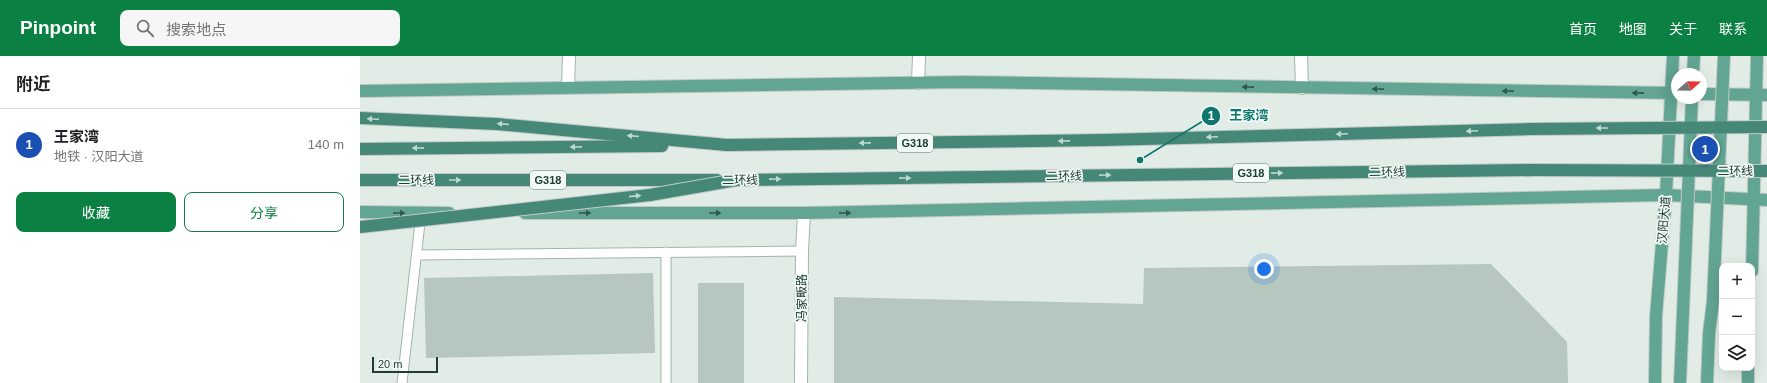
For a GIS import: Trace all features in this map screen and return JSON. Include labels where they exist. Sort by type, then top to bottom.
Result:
[{"type":"highway","points":[[360,118],[497,124],[727,145]]},
{"type":"highway","name":"G318","points":[[360,149],[1104,140],[1530,129],[1767,127]]},
{"type":"highway","name":"二环线","points":[[360,180],[736,180],[1534,170],[1767,171]]},
{"type":"highway","points":[[360,227],[650,195],[736,180]]},
{"type":"main road","name":"汉阳大道","points":[[1673,56],[1674,68]]},
{"type":"main road","points":[[1693,68],[1694,56]]},
{"type":"main road","points":[[1708,383],[1709,333],[1713,293],[1724,56]]},
{"type":"main road","points":[[1753,263],[1761,200],[1762,95],[1757,56]]},
{"type":"main road","points":[[360,91],[963,82],[1671,93]]},
{"type":"main road","points":[[1707,94],[1762,95]]},
{"type":"main road","name":"汉阳大道","points":[[1655,383],[1656,316],[1674,104]]},
{"type":"main road","name":"汉阳大道","points":[[1680,383],[1692,104]]},
{"type":"main road","points":[[360,212],[804,213],[1666,195],[1761,200]]},
{"type":"main road","points":[[1748,371],[1748,383]]},
{"type":"street","points":[[568,88],[569,56]]},
{"type":"street","points":[[918,83],[919,56]]},
{"type":"street","points":[[1301,56],[1302,88]]},
{"type":"street","name":"冯家畈路","points":[[801,383],[802,250],[804,213]]},
{"type":"lane","points":[[402,383],[422,213]]},
{"type":"lane","points":[[416,255],[802,250]]},
{"type":"lane","points":[[666,252],[666,383]]},
{"type":"building","points":[[1491,264],[1567,342],[1568,383],[834,383],[834,297],[1143,304],[1144,268]]},
{"type":"building","points":[[653,273],[655,353],[426,358],[424,278]]},
{"type":"building","points":[[698,283],[744,283],[744,383],[698,383]]},
{"type":"place","name":"王家湾","points":[[1705,149]]},
{"type":"place","name":"王家湾","points":[[1140,160]]}]
